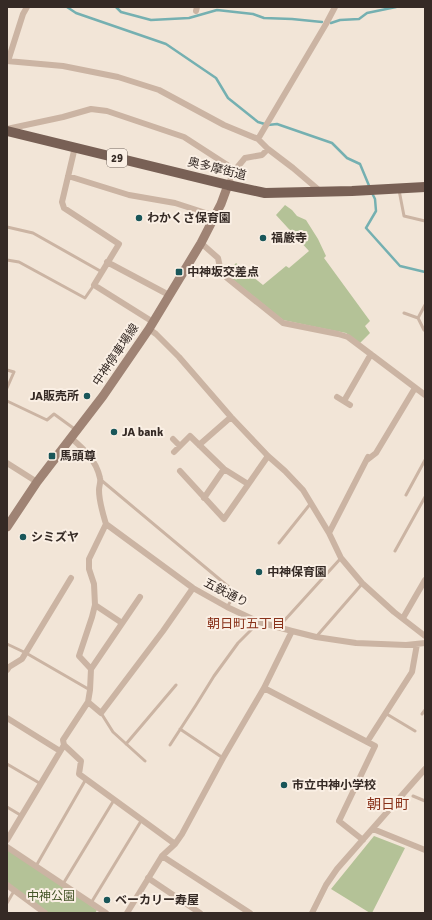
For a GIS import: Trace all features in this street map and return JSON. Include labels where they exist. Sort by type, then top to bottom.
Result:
[{"type":"main road","name":"奥多摩街道","points":[[7,130],[264,193],[380,190],[425,187]]},
{"type":"main road","name":"中神停車場線","points":[[7,528],[10,517],[103,396],[151,325],[201,243],[215,216],[228,185]]},
{"type":"street","points":[[27,7],[8,61],[63,66],[118,77],[159,90],[224,125],[258,139],[268,149],[320,191]]},
{"type":"street","points":[[258,139],[335,7]]},
{"type":"street","points":[[7,130],[92,109],[108,111],[184,137],[235,170]]},
{"type":"street","points":[[75,147],[62,202],[64,208],[119,244],[94,284],[151,325],[156,334],[179,357],[231,418],[303,490],[329,533],[341,558],[362,583],[394,612],[425,636]]},
{"type":"street","points":[[228,185],[235,170],[245,158],[262,155],[268,149]]},
{"type":"street","points":[[68,176],[129,195],[175,203],[215,216]]},
{"type":"street","points":[[201,243],[218,258],[221,272],[226,278],[283,323],[348,337],[425,396]]},
{"type":"street","points":[[107,262],[169,294]]},
{"type":"street","points":[[344,401],[371,354]]},
{"type":"street","points":[[329,533],[368,458],[376,453],[415,388]]},
{"type":"street","points":[[337,397],[350,405]]},
{"type":"street","points":[[199,445],[231,418]]},
{"type":"street","points":[[73,434],[96,465],[101,480],[98,489],[106,524],[89,559],[89,570],[94,584],[95,605],[79,656],[91,670]]},
{"type":"street","points":[[174,452],[190,436],[224,468],[248,484]]},
{"type":"street","points":[[173,439],[180,446]]},
{"type":"street","points":[[180,471],[224,519],[268,456]]},
{"type":"street","points":[[7,463],[36,482]]},
{"type":"street","points":[[204,498],[224,468]]},
{"type":"street","name":"五鉄通り","points":[[106,524],[192,588],[259,622],[292,632],[356,643],[406,645],[425,644]]},
{"type":"street","points":[[7,670],[8,667],[22,659],[71,578]]},
{"type":"street","points":[[403,618],[425,580]]},
{"type":"street","points":[[88,702],[100,712],[163,631],[192,588]]},
{"type":"street","points":[[7,840],[64,745],[63,740],[88,702],[91,670],[140,597]]},
{"type":"street","points":[[95,605],[122,623]]},
{"type":"street","points":[[127,913],[162,856],[182,834],[264,688],[292,632]]},
{"type":"street","points":[[367,742],[412,672],[417,644]]},
{"type":"street","points":[[264,688],[375,746],[340,821],[363,840]]},
{"type":"street","points":[[7,718],[60,751]]},
{"type":"street","points":[[64,745],[81,761],[79,774],[174,844]]},
{"type":"street","points":[[312,913],[326,885],[337,869],[425,769]]},
{"type":"street","points":[[373,829],[425,850]]},
{"type":"street","points":[[7,847],[106,913]]},
{"type":"street","points":[[162,856],[250,913]]},
{"type":"street","points":[[148,878],[200,913]]},
{"type":"street","points":[[7,885],[43,913]]},
{"type":"lane","points":[[398,188],[404,216],[425,221]]},
{"type":"lane","points":[[7,227],[32,233],[102,272]]},
{"type":"lane","points":[[7,260],[19,262],[85,298],[94,284]]},
{"type":"lane","points":[[418,318],[425,305]]},
{"type":"lane","points":[[404,313],[418,318],[424,330]]},
{"type":"lane","points":[[7,370],[14,372],[7,388]]},
{"type":"lane","points":[[7,401],[48,420],[54,414],[73,434]]},
{"type":"lane","points":[[406,495],[425,460]]},
{"type":"lane","points":[[101,480],[236,593],[227,607]]},
{"type":"lane","points":[[395,551],[425,497]]},
{"type":"lane","points":[[279,543],[311,503]]},
{"type":"lane","points":[[282,628],[283,622],[341,558]]},
{"type":"lane","points":[[316,637],[362,583]]},
{"type":"lane","points":[[170,744],[214,676],[238,643],[259,622]]},
{"type":"lane","points":[[7,644],[26,653],[90,690]]},
{"type":"lane","points":[[126,744],[176,685]]},
{"type":"lane","points":[[422,714],[425,710]]},
{"type":"lane","points":[[100,712],[114,732],[145,761]]},
{"type":"lane","points":[[386,713],[415,731]]},
{"type":"lane","points":[[180,729],[224,758]]},
{"type":"lane","points":[[7,764],[41,784]]},
{"type":"lane","points":[[36,866],[86,780]]},
{"type":"lane","points":[[413,796],[425,801]]},
{"type":"lane","points":[[63,884],[114,800]]},
{"type":"lane","points":[[7,807],[22,816]]},
{"type":"lane","points":[[91,903],[141,820]]},
{"type":"lane","points":[[7,904],[15,890]]},
{"type":"green space","points":[[285,205],[297,216],[306,220],[318,239],[326,256],[324,258],[370,321],[365,326],[370,333],[360,343],[346,333],[283,320],[232,279],[227,273],[236,263],[263,285],[286,266],[289,268],[309,251],[276,215]]},
{"type":"green space","points":[[374,836],[405,848],[372,913],[370,913],[331,889]]},
{"type":"green space","name":"中神公園","points":[[7,848],[97,910],[95,913],[48,913],[7,882]]},
{"type":"waterway","points":[[67,7],[76,13],[166,44],[216,78],[228,98],[258,122],[268,125],[277,124],[332,143],[347,158],[360,164],[370,188]]},
{"type":"waterway","points":[[116,7],[121,12],[151,20],[189,18],[217,10],[253,14],[264,18],[322,22]]},
{"type":"waterway","points":[[331,23],[340,20],[359,19],[367,13],[396,7]]},
{"type":"waterway","points":[[372,193],[375,199],[376,211],[366,228],[400,266],[425,272]]},
{"type":"place","name":"わかくさ保育園","points":[[139,218]]},
{"type":"place","name":"福厳寺","points":[[263,238]]},
{"type":"place","name":"中神坂交差点","points":[[179,272]]},
{"type":"place","name":"JA販売所","points":[[87,396]]},
{"type":"place","name":"JA bank","points":[[114,432]]},
{"type":"place","name":"馬頭尊","points":[[52,456]]},
{"type":"place","name":"シミズヤ","points":[[23,537]]},
{"type":"place","name":"中神保育園","points":[[259,572]]},
{"type":"place","name":"市立中神小学校","points":[[284,785]]},
{"type":"place","name":"ベーカリー寿屋","points":[[107,900]]},
{"type":"district","name":"朝日町五丁目","points":[[246,624]]},
{"type":"district","name":"朝日町","points":[[388,804]]}]
